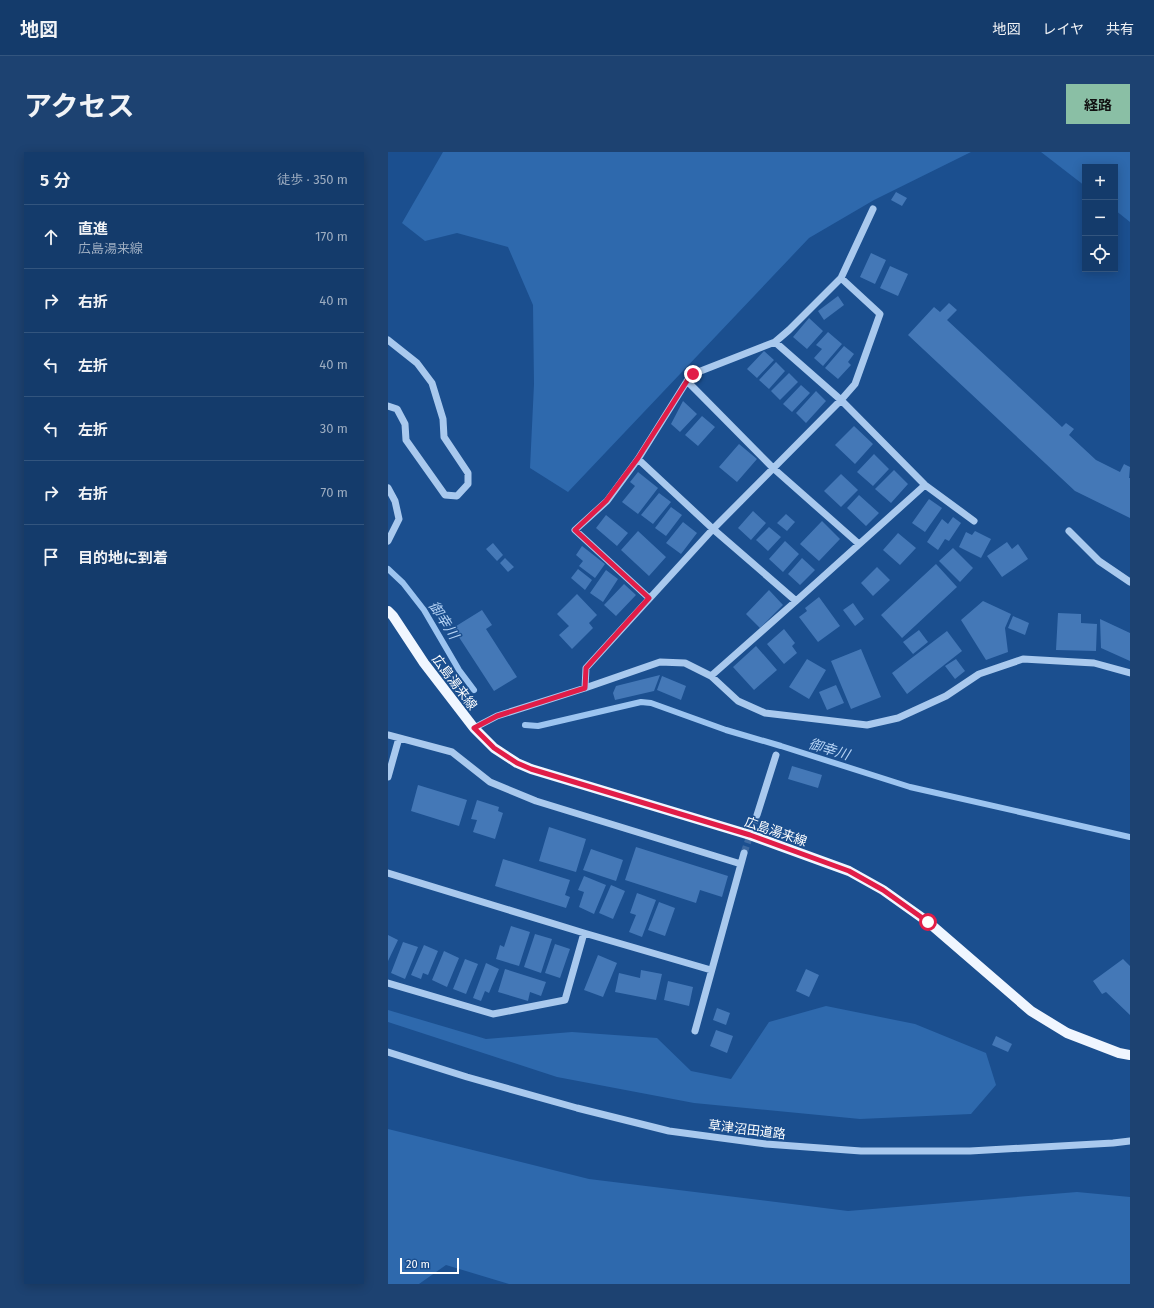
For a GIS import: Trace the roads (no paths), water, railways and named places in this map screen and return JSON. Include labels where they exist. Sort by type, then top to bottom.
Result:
[{"type":"main road","name":"広島湯来線","points":[[388,611],[393,616],[424,663],[474,728],[494,748],[517,763],[531,769],[750,835],[849,871],[883,890],[928,922],[1031,1011],[1067,1033],[1119,1053],[1130,1055]]},
{"type":"street","points":[[649,598],[575,530],[606,501],[638,458],[693,374],[775,342],[841,278],[873,209]]},
{"type":"street","points":[[585,688],[586,668],[713,529],[855,384],[880,314],[841,278]]},
{"type":"street","points":[[388,340],[417,363],[432,383],[443,419],[444,438],[468,473],[468,484],[457,496],[445,495],[406,440],[405,424],[397,408],[388,406]]},
{"type":"street","points":[[775,342],[841,400],[925,485],[974,521]]},
{"type":"street","points":[[687,381],[773,468],[859,544]]},
{"type":"street","points":[[638,458],[713,529],[796,601]]},
{"type":"street","points":[[711,676],[925,485]]},
{"type":"street","points":[[388,488],[395,501],[399,519],[388,540]]},
{"type":"street","points":[[1069,531],[1099,561],[1130,582]]},
{"type":"street","points":[[474,728],[497,716],[660,662],[685,663],[711,676],[738,701],[764,713],[867,725],[898,718],[946,696],[979,674],[1023,658],[1094,663],[1130,673]]},
{"type":"street","points":[[388,735],[452,752],[490,782],[536,801],[741,864]]},
{"type":"street","points":[[388,778],[399,738]]},
{"type":"street","points":[[757,815],[776,755]]},
{"type":"street","points":[[695,1031],[744,853]]},
{"type":"street","points":[[388,873],[711,970]]},
{"type":"street","points":[[388,983],[493,1014],[565,1000],[584,933]]},
{"type":"street","name":"草津沼田道路","points":[[388,1052],[467,1077],[577,1108],[669,1131],[766,1144],[861,1151],[970,1151],[1130,1142]]},
{"type":"waterway","name":"御幸川","points":[[388,569],[403,583],[424,610],[459,670],[474,690]]},
{"type":"waterway","name":"御幸川","points":[[525,725],[538,726],[641,702],[651,703],[726,730],[910,787],[1130,837]]},
{"type":"tunnel","points":[[744,853],[757,815]]}]
